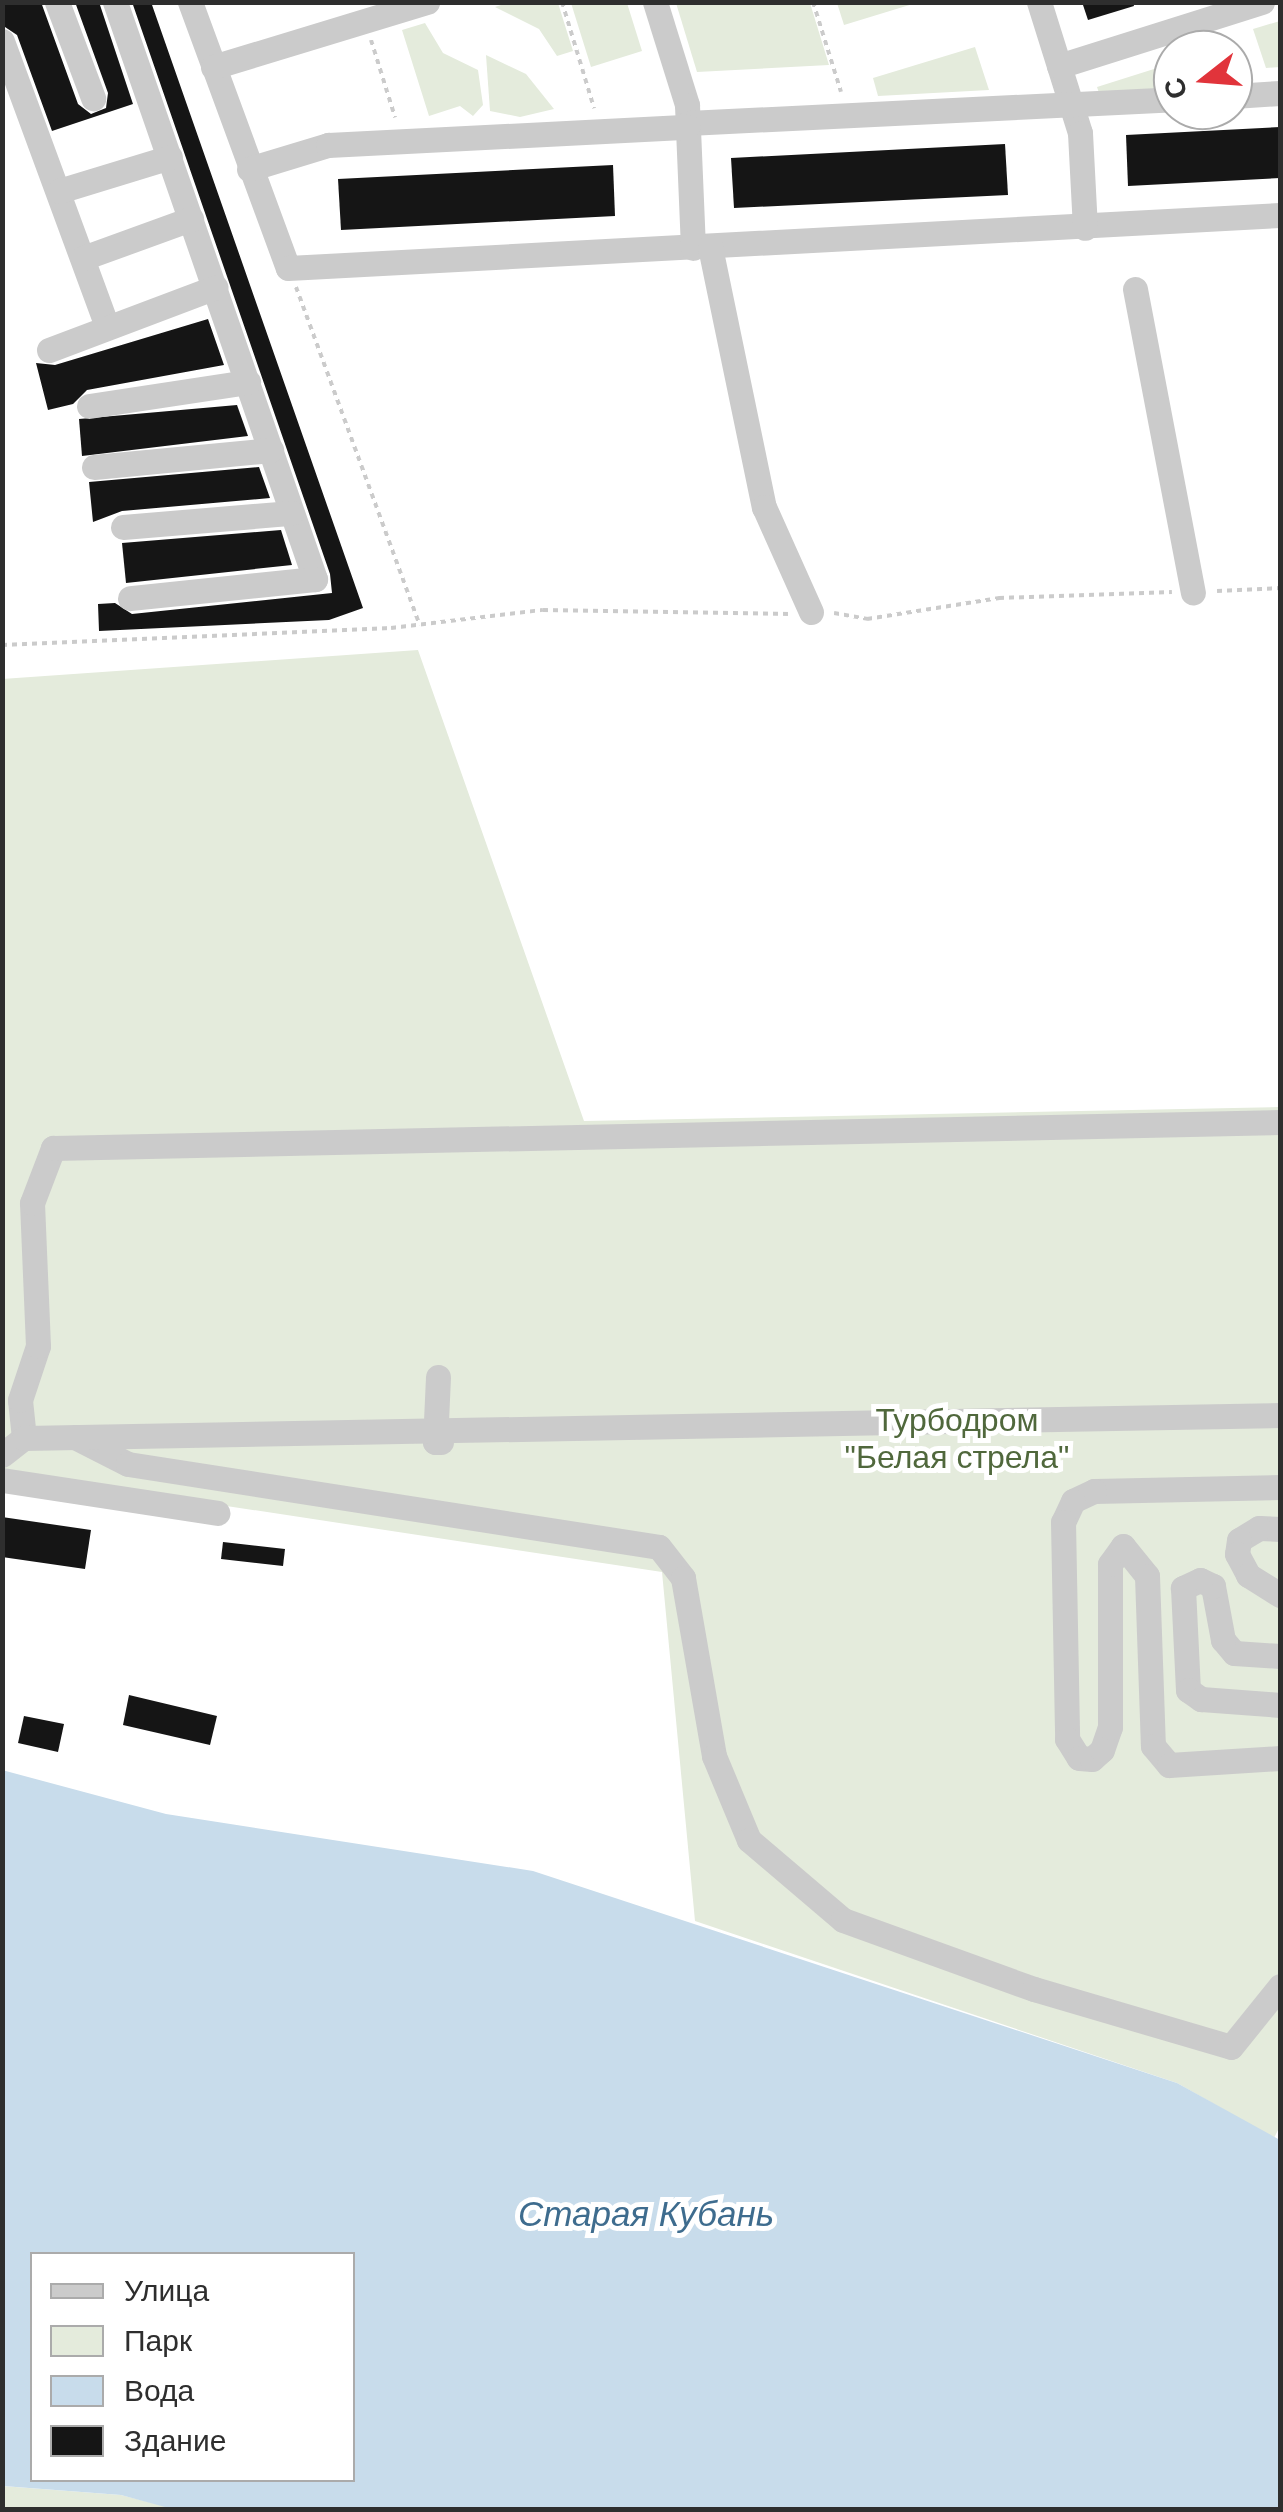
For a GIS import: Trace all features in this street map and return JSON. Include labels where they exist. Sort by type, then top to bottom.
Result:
[{"type":"street","points":[[57,2],[92,98]]},
{"type":"street","points":[[115,2],[315,579],[130,598]]},
{"type":"street","points":[[190,2],[288,268],[1280,216]]},
{"type":"street","points":[[214,67],[427,2]]},
{"type":"street","points":[[655,2],[688,125],[702,247],[764,507],[811,612]]},
{"type":"street","points":[[1039,2],[1080,133],[1085,228]]},
{"type":"street","points":[[1059,66],[1262,2]]},
{"type":"street","points":[[2,40],[107,326]]},
{"type":"street","points":[[1253,95],[1280,94]]},
{"type":"street","points":[[249,169],[328,144],[1153,100]]},
{"type":"street","points":[[59,192],[170,158]]},
{"type":"street","points":[[82,258],[191,219]]},
{"type":"street","points":[[50,350],[216,287]]},
{"type":"street","points":[[1135,289],[1192,592]]},
{"type":"street","points":[[89,406],[248,382]]},
{"type":"street","points":[[94,467],[271,450]]},
{"type":"street","points":[[123,528],[291,513]]},
{"type":"street","points":[[24,1438],[20,1400],[38,1346],[32,1203],[53,1148],[1280,1122]]},
{"type":"street","points":[[436,1432],[438,1377]]},
{"type":"street","points":[[2,1456],[24,1438],[1280,1415]]},
{"type":"street","points":[[75,1438],[128,1464],[659,1547],[683,1578],[714,1756],[749,1840],[843,1920],[1034,1989],[1231,2047],[1280,1986]]},
{"type":"street","points":[[2,1480],[217,1513]]},
{"type":"street","points":[[1280,1488],[1094,1491],[1073,1501],[1063,1522],[1067,1739],[1079,1758],[1092,1759],[1102,1750],[1110,1727],[1110,1564],[1123,1546],[1147,1576],[1153,1746],[1169,1765],[1280,1758]]},
{"type":"street","points":[[1280,1530],[1259,1528],[1239,1540],[1236,1554],[1248,1574],[1280,1595]]},
{"type":"street","points":[[1280,1656],[1234,1652],[1223,1640],[1213,1586],[1190,1580],[1183,1588],[1188,1690],[1201,1699],[1280,1705]]},
{"type":"path","points":[[562,2],[594,105],[595,131]]},
{"type":"path","points":[[813,2],[848,115]]},
{"type":"path","points":[[365,21],[375,64],[402,141]]},
{"type":"path","points":[[288,268],[420,626]]},
{"type":"path","points":[[2,645],[420,626],[543,610],[811,612],[868,619],[999,598],[1280,588]]},
{"type":"green space","points":[[837,2],[916,3],[844,25]]},
{"type":"green space","points":[[507,3],[558,3],[573,51],[557,56],[539,29],[495,7]]},
{"type":"green space","points":[[571,3],[627,3],[642,51],[591,67]]},
{"type":"green space","points":[[676,3],[810,3],[829,65],[697,72]]},
{"type":"green space","points":[[1280,21],[1280,67],[1266,68],[1253,29]]},
{"type":"green space","points":[[425,23],[443,53],[478,70],[483,105],[473,116],[460,106],[429,116],[402,30]]},
{"type":"green space","points":[[975,47],[989,90],[878,96],[873,78]]},
{"type":"green space","points":[[486,55],[526,74],[554,109],[520,117],[490,111]]},
{"type":"green space","points":[[1153,69],[1153,90],[1099,93],[1097,87]]},
{"type":"green space","name":"Турбодром \"Белая стрела\"","points":[[418,650],[584,1121],[1280,1107],[1280,2126],[1274,2138],[1177,2083],[695,1921],[662,1572],[3,1472],[2,679]]},
{"type":"green space","points":[[2,2486],[121,2495],[176,2509],[3,2509]]},
{"type":"water","name":"Старая Кубань","points":[[2,1770],[166,1814],[533,1871],[1177,2083],[1280,2140],[1280,2509],[176,2510],[121,2495],[3,2486]]},
{"type":"building","points":[[2,2],[41,2],[78,104],[91,114],[106,108],[108,93],[75,2],[99,2],[133,104],[52,131],[17,35],[2,25]]},
{"type":"building","points":[[132,2],[151,2],[363,608],[329,620],[99,631],[98,604],[115,603],[132,614],[332,593],[330,574]]},
{"type":"building","points":[[1082,2],[1133,2],[1134,6],[1088,20]]},
{"type":"building","points":[[1280,127],[1280,178],[1128,186],[1126,135]]},
{"type":"building","points":[[1005,144],[1008,195],[734,208],[731,158]]},
{"type":"building","points":[[613,165],[615,216],[341,230],[338,179]]},
{"type":"building","points":[[208,319],[224,365],[87,390],[73,404],[48,410],[36,363],[55,365]]},
{"type":"building","points":[[237,405],[248,436],[82,456],[79,419]]},
{"type":"building","points":[[259,467],[270,498],[122,511],[93,522],[89,482]]},
{"type":"building","points":[[281,530],[292,565],[126,583],[122,543]]},
{"type":"building","points":[[2,1517],[91,1530],[85,1569],[2,1557]]},
{"type":"building","points":[[223,1542],[285,1549],[283,1566],[221,1559]]},
{"type":"building","points":[[129,1695],[217,1716],[210,1745],[123,1725]]},
{"type":"building","points":[[24,1716],[64,1724],[58,1752],[18,1743]]}]
